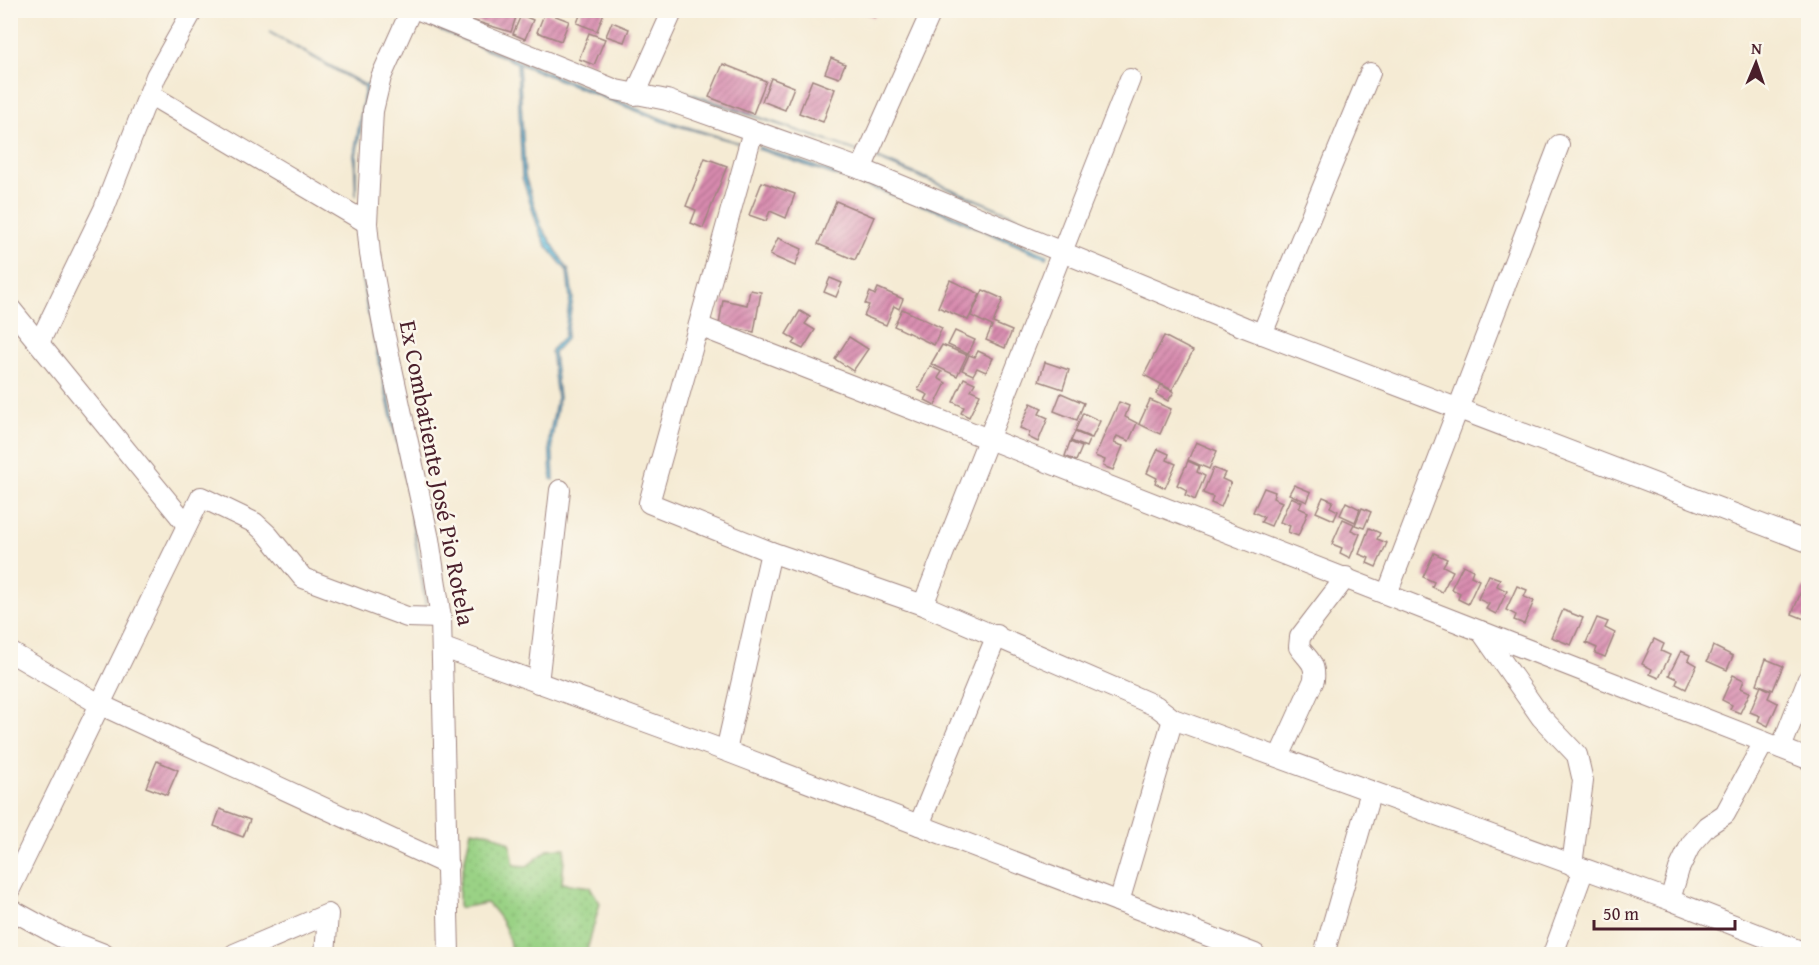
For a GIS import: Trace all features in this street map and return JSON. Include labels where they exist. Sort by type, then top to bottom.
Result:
[{"type":"street","points":[[40,341],[104,209],[156,76],[193,10]]},
{"type":"street","name":"Ex Combatiente José Pio Rotela","points":[[411,10],[381,77],[373,111],[367,224],[385,336],[429,538],[441,618],[444,648],[449,954]]},
{"type":"street","points":[[419,10],[616,90],[667,100],[861,169],[1262,334],[1809,542]]},
{"type":"street","points":[[635,95],[673,10]]},
{"type":"street","points":[[861,169],[932,10]]},
{"type":"street","points":[[1262,334],[1370,73]]},
{"type":"street","points":[[923,605],[1130,79]]},
{"type":"street","points":[[149,94],[367,224]]},
{"type":"street","points":[[753,131],[649,503],[771,552],[923,605],[997,635],[1156,706],[1173,719],[1670,900],[1764,945],[1809,954]]},
{"type":"street","points":[[1387,594],[1559,145]]},
{"type":"street","points":[[10,308],[40,341],[187,525]]},
{"type":"street","points":[[699,326],[1809,759]]},
{"type":"street","points":[[538,683],[560,490]]},
{"type":"street","points":[[10,889],[201,497],[255,523],[268,535],[303,578],[407,617],[441,618]]},
{"type":"street","points":[[726,751],[771,552]]},
{"type":"street","points":[[1279,757],[1314,680],[1313,661],[1299,647],[1300,637],[1346,577]]},
{"type":"street","points":[[1481,631],[1541,717],[1577,754],[1583,781],[1578,867],[1552,954]]},
{"type":"street","points":[[919,825],[997,635]]},
{"type":"street","points":[[444,648],[726,751],[1119,902],[1220,948],[1255,954]]},
{"type":"street","points":[[10,652],[101,705],[448,865]]},
{"type":"street","points":[[1670,900],[1679,868],[1691,844],[1707,826],[1725,814],[1772,745],[1809,680]]},
{"type":"street","points":[[1119,902],[1173,719]]},
{"type":"street","points":[[1324,954],[1371,791]]},
{"type":"street","points":[[10,909],[63,938],[104,954]]},
{"type":"street","points":[[234,954],[327,914],[325,954]]},
{"type":"green space","points":[[471,830],[491,833],[510,843],[514,865],[527,866],[549,849],[565,848],[562,883],[590,887],[600,903],[586,954],[511,954],[504,926],[487,903],[459,908],[459,888]]},
{"type":"water","points":[[419,21],[665,120],[739,143],[664,122],[519,64],[525,176],[541,226],[569,271],[573,298],[566,339],[554,352],[559,398],[552,438],[554,480],[551,479],[549,437],[557,398],[551,350],[564,337],[570,298],[567,271],[546,245],[522,177],[517,63]]},
{"type":"water","points":[[269,32],[365,85],[368,83],[356,156],[356,197],[354,155],[365,87]]},
{"type":"water","points":[[666,85],[860,152],[664,86]]},
{"type":"water","points":[[759,147],[942,210],[1047,255],[1046,258],[941,212],[758,149]]},
{"type":"water","points":[[878,158],[1049,230],[878,160]]},
{"type":"water","points":[[356,234],[368,304],[406,474],[426,606],[404,475],[366,305]]},
{"type":"building","points":[[471,10],[506,10],[517,14],[511,32],[468,19]]},
{"type":"building","points":[[582,10],[605,10],[597,31],[577,23]]},
{"type":"building","points":[[857,10],[877,10],[874,17]]},
{"type":"building","points":[[545,12],[569,21],[561,41],[537,32]]},
{"type":"building","points":[[521,15],[533,20],[525,39],[513,34]]},
{"type":"building","points":[[612,22],[629,29],[624,42],[606,36]]},
{"type":"building","points":[[589,33],[605,39],[594,65],[579,59]]},
{"type":"building","points":[[831,58],[845,64],[839,78],[825,73]]},
{"type":"building","points":[[723,64],[766,81],[753,114],[709,97]]},
{"type":"building","points":[[771,78],[794,87],[785,110],[762,101]]},
{"type":"building","points":[[812,80],[835,89],[823,122],[799,113]]},
{"type":"building","points":[[705,158],[727,166],[703,228],[691,223],[696,210],[686,206]]},
{"type":"building","points":[[762,182],[795,194],[786,218],[770,211],[766,221],[749,215]]},
{"type":"building","points":[[836,201],[874,217],[855,260],[818,244]]},
{"type":"building","points":[[778,238],[802,249],[795,266],[770,255]]},
{"type":"building","points":[[830,278],[842,283],[836,297],[824,292]]},
{"type":"building","points":[[950,280],[980,294],[968,320],[938,307]]},
{"type":"building","points":[[878,288],[903,299],[899,309],[894,306],[886,325],[864,316],[869,305],[865,304],[870,292],[875,295]]},
{"type":"building","points":[[750,290],[761,292],[754,332],[719,325],[723,300],[747,305]]},
{"type":"building","points":[[983,290],[1003,299],[993,323],[1012,331],[1005,348],[986,340],[992,326],[971,316]]},
{"type":"building","points":[[902,309],[942,328],[934,345],[894,326]]},
{"type":"building","points":[[800,311],[810,317],[805,324],[815,330],[803,349],[793,344],[796,340],[786,334]]},
{"type":"building","points":[[955,331],[975,340],[968,354],[948,345]]},
{"type":"building","points":[[1164,336],[1193,351],[1172,390],[1144,375]]},
{"type":"building","points":[[849,337],[868,349],[853,371],[835,359]]},
{"type":"building","points":[[942,345],[967,355],[957,376],[931,364]]},
{"type":"building","points":[[978,351],[993,358],[986,372],[977,368],[973,375],[962,370],[969,355],[975,357]]},
{"type":"building","points":[[1045,362],[1069,370],[1063,389],[1039,381]]},
{"type":"building","points":[[930,366],[942,372],[938,378],[946,383],[935,405],[925,400],[928,395],[918,390]]},
{"type":"building","points":[[964,378],[975,383],[971,390],[980,394],[969,417],[961,413],[964,407],[953,402]]},
{"type":"building","points":[[1161,385],[1174,392],[1168,401],[1156,394]]},
{"type":"building","points":[[1061,393],[1084,403],[1077,420],[1054,411]]},
{"type":"building","points":[[1150,400],[1171,409],[1160,434],[1139,424]]},
{"type":"building","points":[[1119,402],[1129,406],[1125,417],[1137,423],[1129,441],[1117,436],[1114,443],[1123,446],[1113,470],[1103,466],[1105,460],[1095,456]]},
{"type":"building","points":[[1031,403],[1042,408],[1039,414],[1048,418],[1038,442],[1028,437],[1030,432],[1020,428]]},
{"type":"building","points":[[1083,413],[1100,421],[1092,438],[1075,431]]},
{"type":"building","points":[[1075,432],[1090,438],[1086,447],[1071,441]]},
{"type":"building","points":[[1070,442],[1082,447],[1076,461],[1065,456]]},
{"type":"building","points":[[1196,442],[1217,451],[1209,469],[1188,460]]},
{"type":"building","points":[[1158,449],[1169,454],[1167,460],[1176,464],[1165,488],[1155,483],[1157,478],[1147,473]]},
{"type":"building","points":[[1188,461],[1199,466],[1197,472],[1205,476],[1195,500],[1185,495],[1187,490],[1177,485]]},
{"type":"building","points":[[1213,468],[1225,473],[1222,479],[1231,483],[1221,507],[1211,503],[1213,497],[1203,493]]},
{"type":"building","points":[[1294,485],[1311,492],[1307,502],[1289,494]]},
{"type":"building","points":[[1264,488],[1275,492],[1273,498],[1282,502],[1271,526],[1261,522],[1264,517],[1253,512]]},
{"type":"building","points":[[1291,497],[1302,502],[1299,508],[1308,512],[1298,536],[1288,532],[1290,526],[1280,522]]},
{"type":"building","points":[[1323,497],[1333,501],[1330,507],[1338,511],[1334,520],[1316,512]]},
{"type":"building","points":[[1346,502],[1360,509],[1355,522],[1340,515]]},
{"type":"building","points":[[1362,508],[1371,512],[1364,528],[1355,525]]},
{"type":"building","points":[[1343,519],[1354,524],[1351,530],[1360,534],[1350,558],[1340,553],[1342,548],[1332,544]]},
{"type":"building","points":[[1369,528],[1380,533],[1377,539],[1387,543],[1376,567],[1367,563],[1369,558],[1359,554]]},
{"type":"building","points":[[1434,553],[1447,559],[1443,566],[1453,571],[1442,592],[1432,587],[1434,582],[1423,577]]},
{"type":"building","points":[[1463,565],[1473,570],[1471,576],[1479,580],[1468,604],[1458,599],[1460,593],[1451,589]]},
{"type":"building","points":[[1489,575],[1500,579],[1497,586],[1507,591],[1496,614],[1486,609],[1489,604],[1478,599]]},
{"type":"building","points":[[1517,586],[1527,590],[1524,597],[1534,601],[1524,624],[1514,620],[1516,615],[1506,610]]},
{"type":"building","points":[[1803,587],[1808,589],[1807,620],[1792,614]]},
{"type":"building","points":[[1563,610],[1583,618],[1571,645],[1551,637]]},
{"type":"building","points":[[1597,618],[1608,622],[1605,628],[1615,633],[1605,657],[1595,653],[1597,648],[1586,643]]},
{"type":"building","points":[[1654,639],[1664,644],[1661,651],[1670,655],[1659,678],[1650,674],[1652,669],[1642,664]]},
{"type":"building","points":[[1713,646],[1733,656],[1727,670],[1707,661]]},
{"type":"building","points":[[1681,651],[1690,655],[1688,660],[1697,665],[1686,689],[1676,684],[1678,679],[1669,675]]},
{"type":"building","points":[[1766,659],[1783,666],[1773,690],[1757,684]]},
{"type":"building","points":[[1733,675],[1744,680],[1741,688],[1750,692],[1740,713],[1730,709],[1732,705],[1722,700]]},
{"type":"building","points":[[1761,686],[1771,691],[1768,698],[1778,703],[1768,726],[1758,721],[1760,716],[1750,712]]},
{"type":"building","points":[[157,761],[178,770],[167,795],[146,787]]},
{"type":"building","points":[[220,809],[250,820],[243,837],[214,826]]}]
